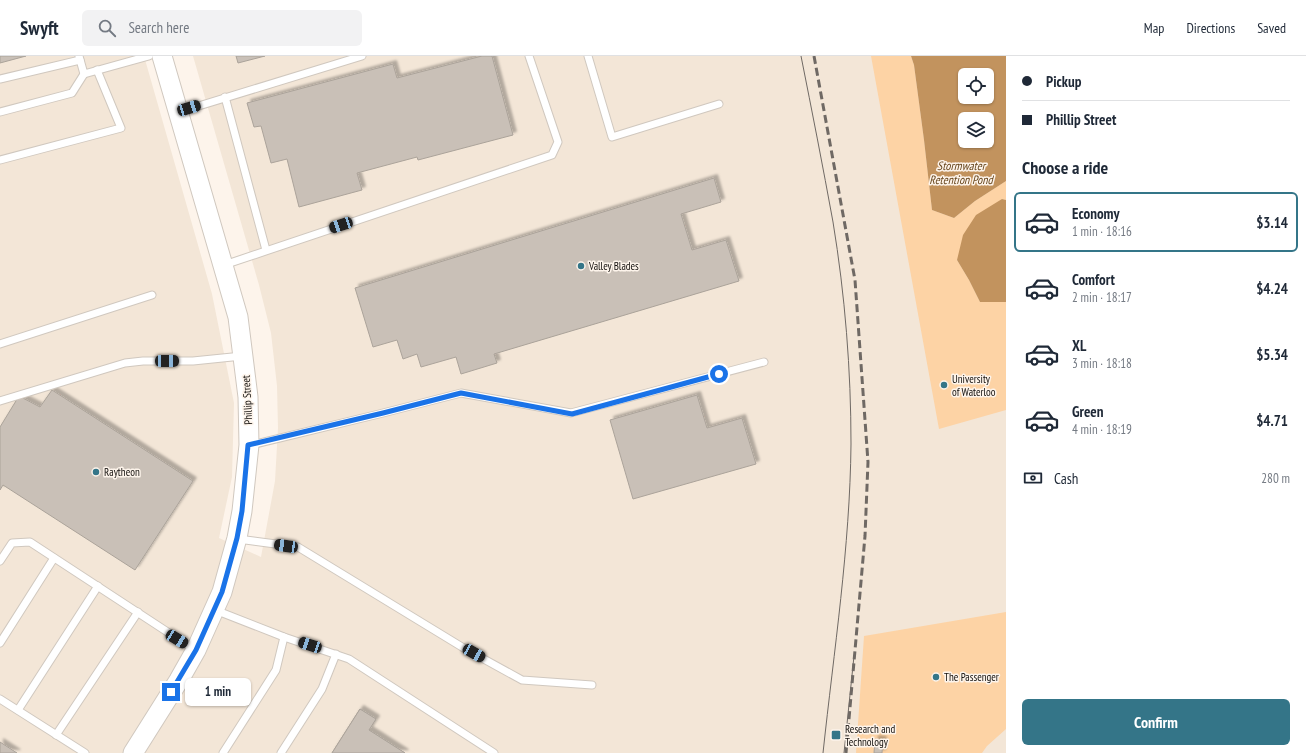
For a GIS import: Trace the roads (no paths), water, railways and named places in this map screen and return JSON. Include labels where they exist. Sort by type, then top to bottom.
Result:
[{"type":"street","name":"Phillip Street","points":[[133,753],[196,650],[222,592],[237,538],[242,511],[248,445],[248,397],[238,317],[162,56]]},
{"type":"lane","points":[[0,112],[72,92],[84,74],[149,56]]},
{"type":"lane","points":[[178,112],[362,56]]},
{"type":"lane","points":[[223,265],[552,155],[558,142],[529,56]]},
{"type":"lane","points":[[588,56],[612,137],[719,104]]},
{"type":"lane","points":[[0,78],[79,58],[84,74]]},
{"type":"lane","points":[[0,160],[121,128],[97,70]]},
{"type":"lane","points":[[225,97],[266,250]]},
{"type":"lane","points":[[0,344],[152,295]]},
{"type":"lane","points":[[0,401],[125,363],[143,361],[193,361],[244,356]]},
{"type":"lane","points":[[248,445],[461,393],[572,414],[764,362]]},
{"type":"lane","points":[[237,538],[298,547],[462,647],[522,680],[592,685]]},
{"type":"lane","points":[[0,562],[12,544],[30,542],[196,650]]},
{"type":"lane","points":[[0,643],[54,558]]},
{"type":"lane","points":[[18,710],[98,586]]},
{"type":"lane","points":[[215,610],[284,637],[349,659],[494,753]]},
{"type":"lane","points":[[56,735],[138,612]]},
{"type":"lane","points":[[223,753],[276,670],[284,637]]},
{"type":"lane","points":[[281,753],[322,689],[336,654]]},
{"type":"lane","points":[[0,699],[85,753]]},
{"type":"water","name":"Stormwater Retention Pond","points":[[911,56],[1006,56],[1006,181],[975,201],[954,218],[932,210],[914,65]]},
{"type":"water","name":"Stormwater Retention Pond","points":[[1002,199],[1006,200],[1006,302],[980,302],[957,260],[963,235],[976,215]]},
{"type":"tram line","points":[[801,56],[837,249],[844,305],[850,388],[851,444],[848,521],[841,598],[823,753]]},
{"type":"tram line","points":[[844,753],[854,656]]},
{"type":"railway","points":[[814,56],[855,280],[868,462],[865,536],[846,753]]},
{"type":"place","name":"Valley Blades","points":[[581,266]]},
{"type":"place","name":"University of Waterloo","points":[[944,385]]},
{"type":"place","name":"Raytheon","points":[[96,472]]},
{"type":"place","name":"The Passenger","points":[[936,677]]},
{"type":"place","name":"Research and Technology","points":[[836,735]]}]
